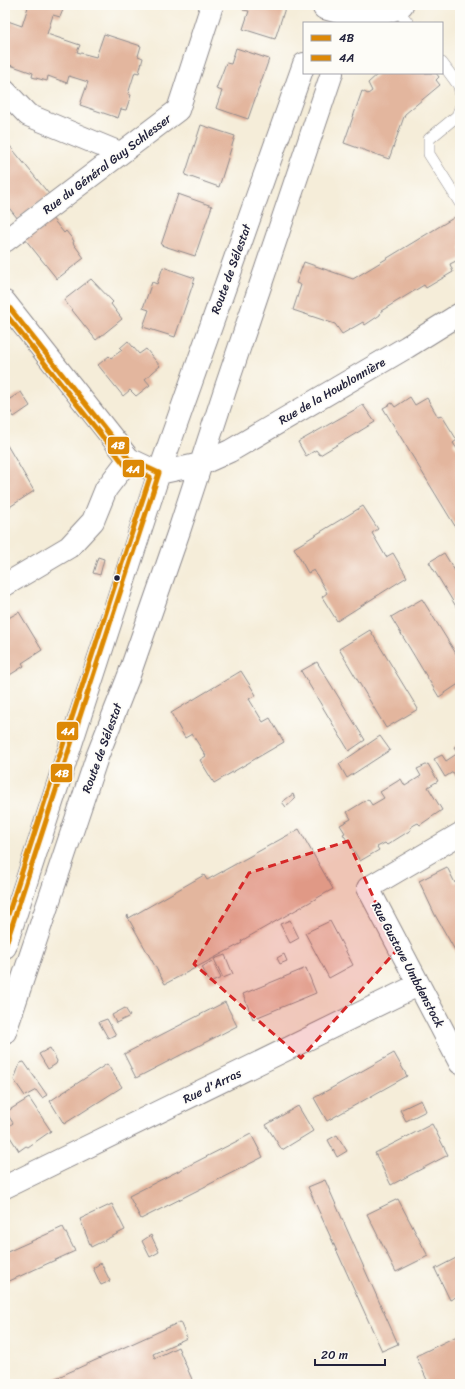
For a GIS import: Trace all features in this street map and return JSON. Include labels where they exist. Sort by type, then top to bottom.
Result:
[{"type":"main road","name":"Rue du Général Guy Schlesser","points":[[5,241],[178,110],[212,5]]},
{"type":"main road","points":[[323,12],[352,15],[402,12]]},
{"type":"main road","name":"Route de Sélestat","points":[[5,947],[159,473],[303,67]]},
{"type":"main road","name":"Route de Sélestat","points":[[5,1032],[97,758],[128,678],[201,464],[332,74]]},
{"type":"main road","points":[[5,91],[28,115],[120,153]]},
{"type":"main road","points":[[5,302],[130,459],[159,473],[201,464]]},
{"type":"main road","name":"Rue de la Houblonnière","points":[[201,464],[230,451],[407,347],[460,314]]},
{"type":"main road","points":[[5,585],[70,547],[93,521],[106,489],[130,459]]},
{"type":"main road","name":"Rue Gustave Umbdenstock","points":[[460,834],[368,888],[460,1063]]},
{"type":"main road","name":"Rue d'Arras","points":[[5,1187],[418,985]]},
{"type":"lane","points":[[443,64],[459,86],[460,92]]},
{"type":"lane","points":[[460,108],[458,116],[429,139],[429,154],[460,203]]},
{"type":"highlighted area","points":[[348,841],[397,950],[301,1058],[194,964],[249,873]]},
{"type":"building","points":[[24,5],[65,5],[60,17],[53,15],[47,34],[80,45],[77,52],[96,57],[104,34],[141,46],[138,56],[143,58],[139,73],[135,72],[128,94],[131,95],[126,110],[121,109],[118,118],[80,105],[88,82],[69,76],[67,83],[48,76],[47,81],[32,77],[33,73],[10,65],[8,69],[5,68],[5,20],[22,26],[28,7]]},
{"type":"building","points":[[245,5],[286,5],[275,39],[243,29],[249,11],[243,10]]},
{"type":"building","points":[[236,48],[269,59],[248,119],[216,108],[222,91],[216,89],[226,63],[231,64]]},
{"type":"building","points":[[378,74],[437,74],[439,77],[436,80],[440,85],[405,114],[389,159],[344,143],[362,91],[368,94],[372,91],[368,83]]},
{"type":"building","points":[[201,125],[235,136],[219,187],[185,175]]},
{"type":"building","points":[[5,140],[49,194],[18,219],[5,203]]},
{"type":"building","points":[[178,194],[212,206],[195,256],[161,245]]},
{"type":"building","points":[[455,217],[460,225],[460,259],[450,264],[453,272],[426,288],[424,285],[381,311],[380,315],[365,325],[363,322],[342,334],[335,324],[293,310],[301,285],[296,283],[304,262],[353,279]]},
{"type":"building","points":[[52,218],[64,233],[66,231],[74,241],[73,243],[84,258],[57,279],[25,239]]},
{"type":"building","points":[[163,267],[195,278],[175,337],[143,327],[149,310],[143,308],[152,282],[157,284]]},
{"type":"building","points":[[91,279],[113,302],[111,304],[122,319],[96,340],[64,300]]},
{"type":"building","points":[[128,341],[139,354],[146,349],[160,366],[145,379],[150,385],[136,396],[130,390],[123,396],[98,365],[109,356],[111,358],[122,350],[120,348]]},
{"type":"building","points":[[21,392],[30,406],[14,417],[5,402]]},
{"type":"building","points":[[410,397],[415,405],[427,398],[438,417],[442,416],[457,440],[453,443],[460,453],[460,530],[458,531],[383,408],[392,403],[395,407]]},
{"type":"building","points":[[363,405],[375,422],[320,455],[316,450],[306,456],[298,442]]},
{"type":"building","points":[[7,445],[34,491],[5,510],[5,446]]},
{"type":"building","points":[[363,506],[378,529],[372,533],[386,557],[393,553],[407,577],[337,621],[322,597],[327,593],[314,570],[308,573],[294,548]]},
{"type":"building","points":[[444,553],[460,579],[460,613],[429,562]]},
{"type":"building","points":[[98,557],[104,559],[100,575],[93,573]]},
{"type":"building","points":[[422,599],[460,660],[460,683],[439,697],[391,617]]},
{"type":"building","points":[[19,612],[42,650],[22,663],[24,666],[5,678],[5,620]]},
{"type":"building","points":[[370,630],[418,709],[386,728],[339,649]]},
{"type":"building","points":[[317,662],[365,740],[349,751],[301,671]]},
{"type":"building","points":[[241,671],[256,695],[249,699],[263,722],[270,718],[284,742],[214,783],[200,760],[206,756],[192,734],[185,738],[171,713]]},
{"type":"building","points":[[380,736],[390,750],[347,778],[339,764]]},
{"type":"building","points":[[460,744],[460,784],[453,772],[445,777],[434,759],[442,755],[446,761],[458,753],[454,747]]},
{"type":"building","points":[[428,764],[438,781],[428,787],[442,810],[420,825],[418,823],[414,825],[410,828],[411,830],[387,845],[385,843],[377,847],[379,850],[360,861],[343,834],[345,833],[340,825],[351,819],[347,812],[368,799],[372,805],[384,798],[380,792],[401,779],[405,786],[421,776],[417,769]]},
{"type":"building","points":[[293,794],[295,799],[286,807],[282,802]]},
{"type":"building","points":[[299,829],[333,889],[241,941],[242,943],[165,984],[127,916],[128,915],[129,918],[204,875],[207,880]]},
{"type":"building","points":[[447,867],[455,883],[459,881],[460,884],[460,959],[435,915],[419,881]]},
{"type":"building","points":[[290,920],[299,938],[290,943],[280,924]]},
{"type":"building","points":[[330,921],[353,965],[329,978],[305,933]]},
{"type":"building","points":[[284,954],[287,961],[280,964],[277,958]]},
{"type":"building","points":[[225,955],[233,974],[223,978],[214,959]]},
{"type":"building","points":[[212,961],[221,978],[210,983],[202,967]]},
{"type":"building","points":[[306,968],[316,993],[253,1019],[243,994]]},
{"type":"building","points":[[225,1002],[237,1026],[136,1078],[124,1054]]},
{"type":"building","points":[[125,1008],[130,1016],[116,1023],[112,1015]]},
{"type":"building","points":[[107,1019],[116,1035],[108,1038],[99,1022]]},
{"type":"building","points":[[50,1048],[57,1061],[56,1064],[48,1069],[39,1054]]},
{"type":"building","points":[[394,1053],[407,1076],[327,1121],[314,1098]]},
{"type":"building","points":[[24,1062],[47,1095],[42,1098],[36,1090],[25,1096],[14,1080],[20,1063]]},
{"type":"building","points":[[107,1064],[122,1087],[64,1124],[50,1101]]},
{"type":"building","points":[[29,1098],[51,1131],[28,1147],[26,1146],[19,1151],[5,1129],[13,1123],[6,1112]]},
{"type":"building","points":[[421,1100],[426,1111],[406,1121],[400,1110]]},
{"type":"building","points":[[298,1106],[313,1131],[282,1150],[266,1125]]},
{"type":"building","points":[[432,1124],[448,1155],[391,1185],[375,1153]]},
{"type":"building","points":[[251,1134],[263,1157],[141,1219],[129,1196]]},
{"type":"building","points":[[337,1135],[347,1151],[337,1157],[328,1140]]},
{"type":"building","points":[[325,1180],[398,1344],[382,1351],[308,1187]]},
{"type":"building","points":[[398,1199],[428,1256],[396,1272],[367,1214]]},
{"type":"building","points":[[112,1204],[125,1230],[91,1247],[80,1219]]},
{"type":"building","points":[[63,1227],[75,1251],[5,1283],[5,1253]]},
{"type":"building","points":[[151,1235],[159,1252],[150,1257],[142,1241]]},
{"type":"building","points":[[460,1256],[460,1295],[450,1300],[435,1269]]},
{"type":"building","points":[[101,1263],[110,1281],[101,1285],[93,1268]]},
{"type":"building","points":[[180,1322],[187,1338],[153,1354],[155,1358],[178,1347],[194,1384],[43,1384]]},
{"type":"building","points":[[459,1335],[460,1384],[425,1384],[424,1382],[427,1380],[416,1356]]},
{"type":"transit line","name":"4B","points":[[5,302],[129,459],[159,473],[5,947]]},
{"type":"transit line","name":"4A","points":[[5,313],[124,464],[150,477],[5,924]]}]
